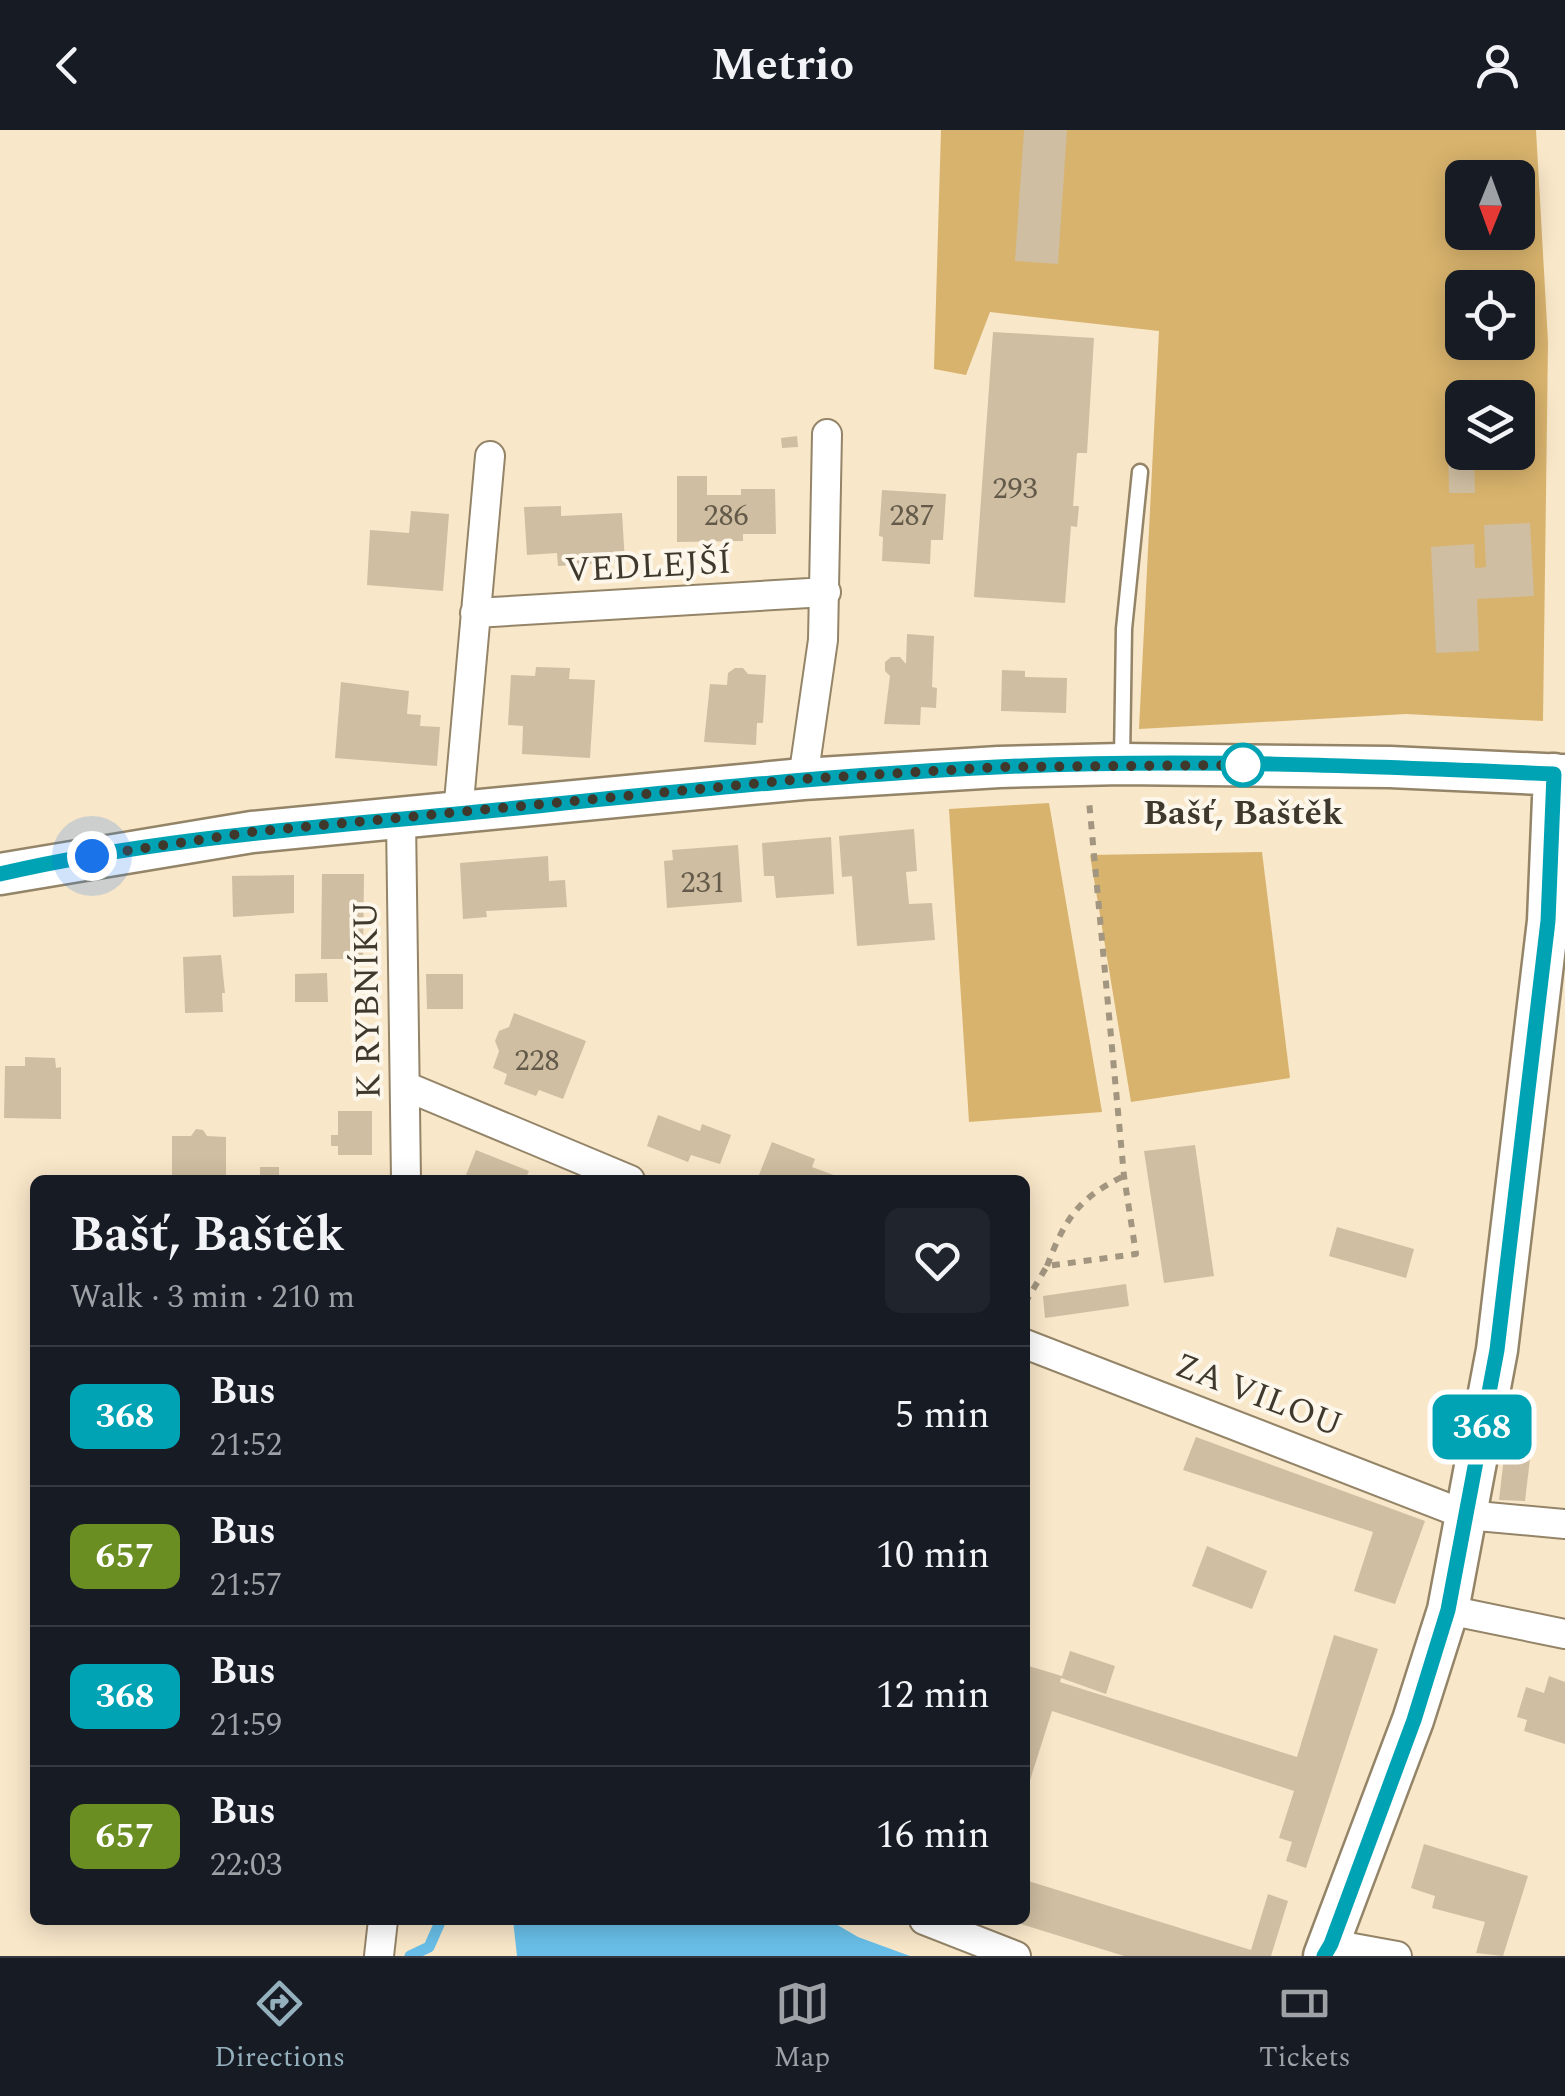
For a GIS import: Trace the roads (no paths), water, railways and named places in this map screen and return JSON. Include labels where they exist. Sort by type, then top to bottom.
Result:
[{"type":"street","points":[[803,779],[823,640],[827,434]]},
{"type":"street","points":[[458,814],[490,456]]},
{"type":"street","name":"VEDLEJŠÍ","points":[[475,613],[826,592]]},
{"type":"street","points":[[0,874],[196,840],[803,779],[1103,764],[1390,767],[1559,774],[1546,940],[1497,1350],[1448,1610],[1333,1952],[1397,1956]]},
{"type":"street","name":"K RYBNÍKU","points":[[401,820],[406,1175]]},
{"type":"street","points":[[405,1086],[618,1175]]},
{"type":"street","name":"ZA VILOU","points":[[1030,1346],[1466,1515],[1565,1524]]},
{"type":"street","points":[[1448,1610],[1565,1634]]},
{"type":"street","points":[[379,1954],[382,1925]]},
{"type":"street","points":[[937,1925],[1016,1956]]},
{"type":"lane","points":[[1103,764],[1124,630],[1140,472]]},
{"type":"water","points":[[514,1925],[838,1925],[910,1956],[517,1956]]},
{"type":"waterway","points":[[410,1956],[429,1947],[439,1925]]},
{"type":"place","name":"Bašť, Baštěk","points":[[1243,765]]}]
